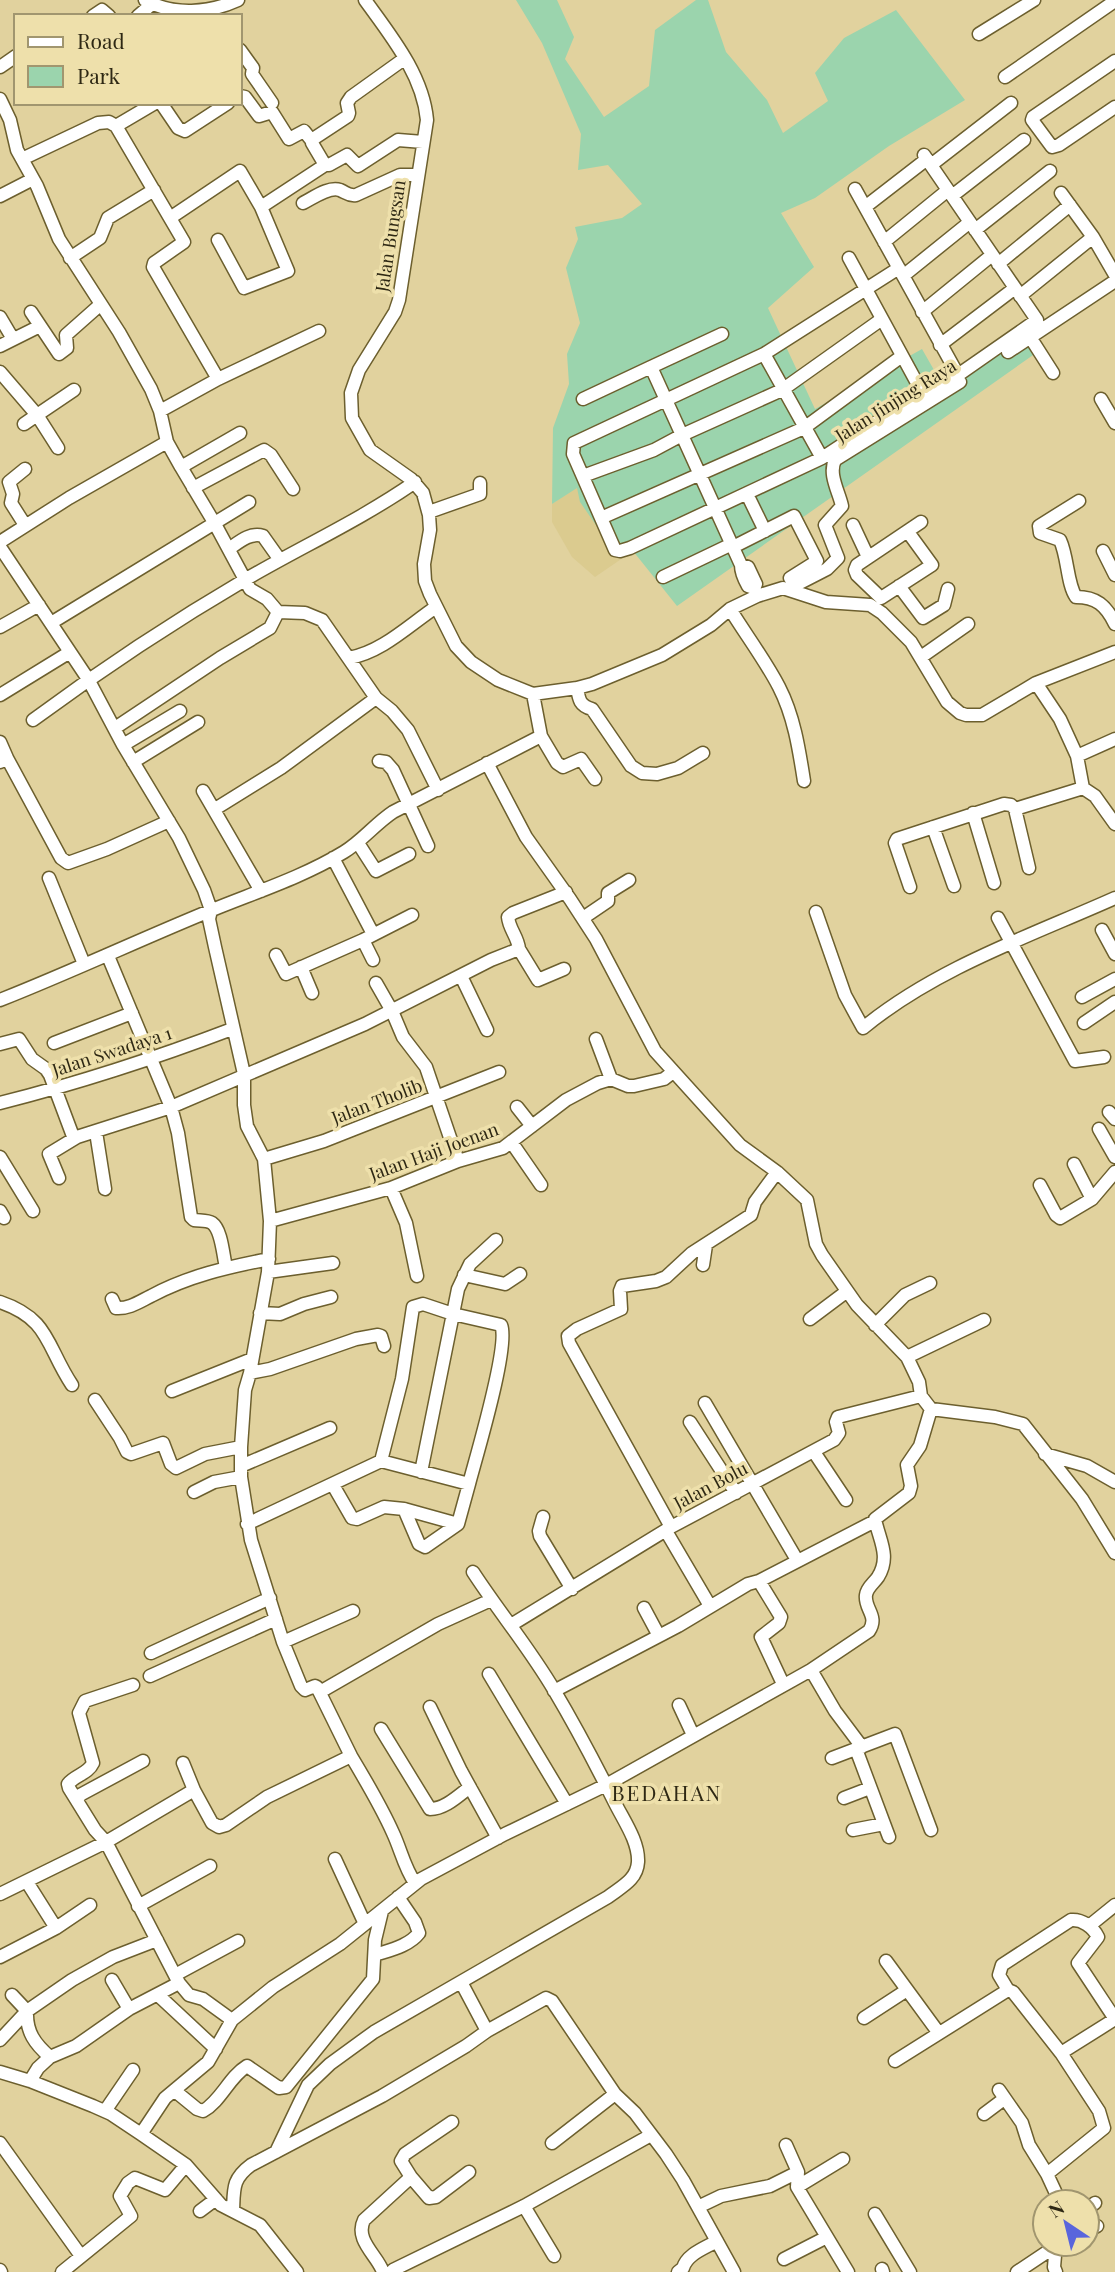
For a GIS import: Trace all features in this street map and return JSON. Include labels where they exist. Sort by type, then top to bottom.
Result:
[{"type":"street","points":[[149,2],[196,13],[214,13],[239,0]]},
{"type":"street","name":"Jalan Bungsan","points":[[365,0],[389,33],[418,82],[425,99],[428,120],[408,250],[395,312],[359,370],[351,393],[352,418],[370,450],[415,482],[426,499],[430,530],[425,581],[451,639],[471,662],[498,680],[533,694]]},
{"type":"street","points":[[979,34],[1034,0]]},
{"type":"street","points":[[1005,77],[1115,1]]},
{"type":"street","points":[[242,53],[271,103]]},
{"type":"street","points":[[312,141],[348,116],[347,103],[351,97],[404,59]]},
{"type":"street","points":[[1115,61],[1032,120],[1052,147],[1115,107]]},
{"type":"street","points":[[242,96],[246,97],[259,116],[272,111],[289,139],[304,131],[325,165]]},
{"type":"street","points":[[0,99],[10,120],[17,150],[33,178],[59,239],[151,388],[167,442],[250,589],[267,599],[278,612],[306,613],[321,620],[376,698],[391,710],[408,730],[438,790]]},
{"type":"street","points":[[865,207],[928,159],[1011,103]]},
{"type":"street","points":[[116,127],[152,105]]},
{"type":"street","points":[[162,105],[182,131],[225,105]]},
{"type":"street","points":[[22,159],[98,123],[109,122],[116,127],[184,244],[154,263],[153,267],[218,379]]},
{"type":"street","points":[[261,207],[325,165],[347,155],[356,165],[361,165],[398,140],[423,142]]},
{"type":"street","points":[[884,242],[1024,140]]},
{"type":"street","points":[[928,159],[1017,292],[1053,373]]},
{"type":"street","points":[[170,218],[240,171],[261,207],[288,271],[244,288],[218,240]]},
{"type":"street","points":[[1035,329],[923,394],[822,458],[620,551],[613,548],[573,454],[574,443],[764,354],[973,226],[1050,171]]},
{"type":"street","points":[[303,203],[331,189],[340,190],[350,196],[400,175],[418,175]]},
{"type":"street","points":[[0,196],[33,178]]},
{"type":"street","points":[[855,189],[958,375]]},
{"type":"street","points":[[70,258],[100,238],[108,218],[154,190]]},
{"type":"street","points":[[1062,193],[1093,237],[1115,275]]},
{"type":"street","points":[[922,312],[1070,205]]},
{"type":"street","points":[[940,345],[1093,237]]},
{"type":"street","points":[[849,257],[923,394]]},
{"type":"street","name":"Jalan Jinjing Raya","points":[[790,583],[827,569],[838,558],[825,525],[842,506],[833,476],[832,465],[835,460],[1035,329],[1115,281]]},
{"type":"street","points":[[31,312],[56,351],[61,353],[67,348],[66,335],[101,304]]},
{"type":"street","points":[[0,317],[13,339]]},
{"type":"street","points":[[583,476],[654,450],[782,390],[882,319]]},
{"type":"street","points":[[0,346],[40,326]]},
{"type":"street","points":[[160,411],[218,379],[319,331]]},
{"type":"street","points":[[583,399],[722,334]]},
{"type":"street","points":[[764,354],[822,458]]},
{"type":"street","points":[[601,518],[804,428],[902,356]]},
{"type":"street","points":[[651,368],[741,565],[748,566],[756,584],[755,592]]},
{"type":"street","points":[[0,372],[37,415],[58,448]]},
{"type":"street","points":[[24,424],[75,390]]},
{"type":"street","points":[[1101,399],[1115,422]]},
{"type":"street","points":[[181,467],[240,433]]},
{"type":"street","points":[[167,442],[25,525],[0,545],[88,679],[123,745],[169,821],[204,890],[211,910],[209,919],[244,1074],[247,1126],[264,1159],[270,1221],[269,1265],[245,1390],[241,1471],[247,1524],[283,1642],[301,1686],[305,1689],[316,1686],[320,1692],[351,1756],[396,1837],[402,1859],[415,1883]]},
{"type":"street","points":[[193,488],[264,450],[271,455],[293,489]]},
{"type":"street","points":[[25,469],[9,479],[9,482],[13,494],[11,503],[25,525]]},
{"type":"street","points":[[33,720],[127,652],[246,579],[381,506],[415,482]]},
{"type":"street","points":[[429,512],[480,494],[480,483]]},
{"type":"street","points":[[747,494],[765,531]]},
{"type":"street","points":[[1079,501],[1039,526],[1040,533],[1060,540],[1071,589],[1076,597],[1091,597],[1102,603],[1115,624]]},
{"type":"street","points":[[51,623],[249,502]]},
{"type":"street","points":[[595,779],[581,759],[566,766],[557,763],[541,736],[533,694],[577,688],[642,664],[711,625],[755,592],[774,590],[790,583],[817,561],[794,516],[663,577]]},
{"type":"street","points":[[921,522],[868,557],[857,565],[855,570],[872,599],[901,630],[920,657],[947,702],[960,713],[982,715],[1036,683],[1115,652]]},
{"type":"street","points":[[853,525],[868,557]]},
{"type":"street","points":[[790,583],[826,602],[881,598],[932,565],[908,532]]},
{"type":"street","points":[[229,549],[244,538],[260,535],[280,560]]},
{"type":"street","points":[[1103,551],[1115,575]]},
{"type":"street","points":[[899,586],[923,618],[944,605],[948,589]]},
{"type":"street","points":[[1,623],[39,605]]},
{"type":"street","points":[[349,658],[380,647],[436,607]]},
{"type":"street","points":[[730,609],[782,692],[797,740],[804,781]]},
{"type":"street","points":[[115,729],[220,658],[270,628],[278,612]]},
{"type":"street","points":[[920,657],[968,624]]},
{"type":"street","points":[[0,695],[70,652]]},
{"type":"street","points":[[1036,683],[1060,719],[1077,756],[1083,788],[1096,796],[1115,824]]},
{"type":"street","points":[[577,688],[579,700],[584,707],[592,709],[631,766],[642,773],[657,774],[678,768],[703,753]]},
{"type":"street","points":[[215,809],[281,768],[376,698]]},
{"type":"street","points":[[123,745],[180,711]]},
{"type":"street","points":[[133,762],[198,722]]},
{"type":"street","points":[[0,1000],[261,891],[333,858],[358,843],[372,827],[408,805],[541,736]]},
{"type":"street","points":[[1077,756],[1115,739]]},
{"type":"street","points":[[0,742],[3,760],[61,858],[68,863],[169,821]]},
{"type":"street","points":[[379,761],[386,762],[393,770],[428,846]]},
{"type":"street","points":[[487,763],[526,837],[583,918],[646,1037],[673,1072],[740,1145],[777,1172],[807,1200],[816,1244],[846,1292],[907,1357],[919,1382],[920,1396],[931,1409],[995,1417],[1023,1424],[1082,1499],[1115,1553]]},
{"type":"street","points":[[1015,808],[1083,788]]},
{"type":"street","points":[[203,791],[261,891]]},
{"type":"street","points":[[910,887],[895,843],[897,839],[1004,804],[1015,808],[1029,868]]},
{"type":"street","points":[[973,813],[995,883]]},
{"type":"street","points":[[933,827],[954,886]]},
{"type":"street","points":[[358,843],[376,871],[409,854]]},
{"type":"street","points":[[333,858],[368,937],[373,960]]},
{"type":"street","points":[[49,878],[84,964]]},
{"type":"street","points":[[583,918],[608,901],[608,893],[629,880]]},
{"type":"street","points":[[564,969],[538,980],[520,949],[519,940],[509,925],[508,917],[566,892]]},
{"type":"street","points":[[816,912],[845,995],[863,1028],[924,986],[1012,943],[1115,898]]},
{"type":"street","points":[[276,955],[286,974],[412,915]]},
{"type":"street","points":[[998,918],[1075,1061],[1104,1056]]},
{"type":"street","points":[[1102,930],[1115,954]]},
{"type":"street","points":[[59,1178],[49,1154],[74,1139],[171,1107],[393,1011],[491,960],[520,949]]},
{"type":"street","points":[[108,956],[171,1107],[178,1133],[191,1217],[213,1224],[226,1267]]},
{"type":"street","points":[[301,967],[312,993]]},
{"type":"street","points":[[461,976],[487,1030]]},
{"type":"street","points":[[1082,997],[1115,979]]},
{"type":"street","points":[[376,983],[393,1011],[403,1037],[426,1067],[458,1161]]},
{"type":"street","points":[[1084,1023],[1115,1002]]},
{"type":"street","points":[[54,1043],[132,1013]]},
{"type":"street","name":"Jalan Swadaya 1","points":[[0,1103],[56,1090],[152,1059],[232,1029]]},
{"type":"street","points":[[0,1044],[19,1039],[32,1059],[46,1069],[74,1139]]},
{"type":"street","points":[[596,1039],[611,1079],[634,1086],[664,1079],[673,1072]]},
{"type":"street","name":"Jalan Tholib","points":[[264,1159],[324,1141],[499,1072]]},
{"type":"street","name":"Jalan Haji Joenan","points":[[270,1221],[391,1188],[458,1161],[503,1148],[575,1094],[611,1079]]},
{"type":"street","points":[[517,1107],[532,1126]]},
{"type":"street","points":[[1099,1129],[1115,1157]]},
{"type":"street","points":[[96,1132],[105,1189]]},
{"type":"street","points":[[512,1143],[541,1185]]},
{"type":"street","points":[[0,1157],[33,1211]]},
{"type":"street","points":[[1074,1164],[1092,1199]]},
{"type":"street","points":[[710,1606],[567,1339],[577,1329],[621,1309],[622,1286],[661,1280],[692,1253],[751,1215],[755,1202],[777,1172]]},
{"type":"street","points":[[1040,1185],[1060,1218],[1092,1199],[1111,1180],[1115,1172]]},
{"type":"street","points":[[391,1188],[405,1223],[416,1276]]},
{"type":"street","points":[[421,1472],[453,1314],[464,1275],[482,1251],[496,1240]]},
{"type":"street","points":[[703,1265],[706,1245]]},
{"type":"street","points":[[112,1299],[116,1308],[130,1307],[173,1284],[226,1267],[333,1264]]},
{"type":"street","points":[[464,1275],[505,1284],[520,1274]]},
{"type":"street","points":[[875,1325],[905,1295],[930,1283]]},
{"type":"street","points":[[810,1319],[846,1292]]},
{"type":"street","points":[[260,1314],[280,1314],[331,1297]]},
{"type":"street","points":[[0,1302],[13,1307],[41,1326],[72,1385]]},
{"type":"street","points":[[381,1461],[402,1379],[412,1307],[423,1304],[453,1314],[498,1323],[503,1329],[491,1405],[458,1524],[435,1541],[422,1546],[404,1509]]},
{"type":"street","points":[[907,1357],[984,1320]]},
{"type":"street","points":[[172,1391],[251,1366],[270,1369],[356,1339],[378,1335],[381,1336],[384,1346]]},
{"type":"street","name":"Jalan Bolu","points":[[511,1625],[669,1529],[838,1437],[836,1420],[842,1415],[920,1396]]},
{"type":"street","points":[[95,1400],[127,1452],[131,1454],[163,1443],[171,1464],[176,1468],[205,1454],[241,1447]]},
{"type":"street","points":[[705,1403],[797,1560]]},
{"type":"street","points":[[554,1690],[659,1636],[748,1584],[759,1581],[875,1521],[909,1493],[911,1486],[907,1465],[920,1446],[931,1409]]},
{"type":"street","points":[[691,1422],[736,1493]]},
{"type":"street","points":[[194,1492],[330,1428]]},
{"type":"street","points":[[814,1452],[846,1500]]},
{"type":"street","points":[[1045,1454],[1087,1466],[1115,1482]]},
{"type":"street","points":[[247,1524],[381,1461],[468,1484]]},
{"type":"street","points":[[333,1485],[352,1518],[356,1519],[389,1506],[458,1524]]},
{"type":"street","points":[[543,1517],[540,1536],[572,1589]]},
{"type":"street","points":[[141,2134],[157,2108],[208,2062],[232,2020],[259,1997],[340,1944],[415,1883],[498,1838],[606,1785],[811,1670],[872,1627],[873,1616],[866,1595],[882,1568],[885,1557],[875,1521]]},
{"type":"street","points":[[276,2152],[298,2104],[317,2076],[345,2052],[374,2032],[608,1897],[630,1881],[638,1865],[636,1846],[554,1690],[473,1572]]},
{"type":"street","points":[[759,1581],[781,1617],[779,1623],[761,1637],[783,1684]]},
{"type":"street","points":[[151,1653],[270,1598]]},
{"type":"street","points":[[320,1692],[438,1624],[491,1600]]},
{"type":"street","points":[[644,1608],[659,1636]]},
{"type":"street","points":[[283,1642],[353,1611]]},
{"type":"street","points":[[150,1676],[276,1619]]},
{"type":"street","points":[[811,1670],[859,1748],[870,1788],[889,1837]]},
{"type":"street","points":[[489,1674],[567,1804]]},
{"type":"street","points":[[133,1685],[85,1701],[80,1706],[79,1713],[93,1763],[91,1768],[68,1784],[95,1830],[106,1842],[177,1979],[189,1995],[203,1999],[232,2020]]},
{"type":"street","points":[[679,1705],[693,1735]]},
{"type":"street","points":[[430,1707],[498,1838]]},
{"type":"street","points":[[381,1729],[429,1809],[445,1805],[470,1787]]},
{"type":"street","points":[[832,1758],[895,1734],[931,1830]]},
{"type":"street","points":[[183,1763],[212,1823],[219,1827],[277,1792],[351,1756]]},
{"type":"street","points":[[77,1801],[80,1795],[142,1760]]},
{"type":"street","points":[[844,1798],[870,1788]]},
{"type":"street","points":[[0,1894],[106,1842],[194,1790]]},
{"type":"street","points":[[853,1830],[884,1824]]},
{"type":"street","points":[[335,1859],[365,1924]]},
{"type":"street","points":[[138,1906],[210,1866]]},
{"type":"street","points":[[27,1882],[56,1928]]},
{"type":"street","points":[[374,1955],[412,1941],[419,1933],[398,1897]]},
{"type":"street","points":[[0,1957],[56,1928],[90,1905]]},
{"type":"street","points":[[1089,1926],[1115,1905]]},
{"type":"street","points":[[281,2089],[290,2082],[370,1983],[374,1971],[375,1940],[383,1911]]},
{"type":"street","points":[[1047,2174],[1110,2132],[1061,2053],[1017,1996],[1008,1990],[998,1971],[1002,1965],[1071,1920],[1083,1922],[1098,1937],[1078,1963],[1115,2019],[1061,2053]]},
{"type":"street","points":[[0,2040],[27,2011],[72,1980],[113,1957],[157,1940]]},
{"type":"street","points":[[30,2081],[38,2068],[50,2057],[76,2046],[129,2009],[158,1995],[177,1979],[239,1941]]},
{"type":"street","points":[[886,1961],[938,2032]]},
{"type":"street","points":[[112,1980],[129,2009]]},
{"type":"street","points":[[461,1982],[487,2031]]},
{"type":"street","points":[[864,2018],[907,1990]]},
{"type":"street","points":[[895,2061],[1008,1990]]},
{"type":"street","points":[[12,1995],[27,2011],[33,2040],[50,2057]]},
{"type":"street","points":[[158,1995],[216,2049]]},
{"type":"street","points":[[233,2211],[238,2176],[251,2165],[382,2096],[542,1999],[550,1999],[615,2094],[635,2113],[666,2154],[734,2272]]},
{"type":"street","points":[[175,2091],[203,2111],[211,2106],[240,2070],[247,2066],[298,2104]]},
{"type":"street","points":[[106,2111],[133,2070]]},
{"type":"street","points":[[0,2085],[6,2074],[106,2111],[186,2165],[216,2199],[260,2225],[298,2272]]},
{"type":"street","points":[[552,2143],[615,2094]]},
{"type":"street","points":[[984,2114],[1001,2095],[1022,2123],[1029,2145],[1054,2188]]},
{"type":"street","points":[[452,2122],[402,2158],[411,2177],[429,2198],[436,2197],[469,2172]]},
{"type":"street","points":[[411,2177],[364,2220],[360,2227],[363,2240],[389,2271],[524,2206],[650,2135]]},
{"type":"street","points":[[0,2143],[81,2256]]},
{"type":"street","points":[[786,2145],[798,2172],[797,2187],[848,2272]]},
{"type":"street","points":[[797,2187],[843,2158]]},
{"type":"street","points":[[62,2272],[131,2216],[120,2196],[130,2181],[135,2178],[165,2190],[186,2165]]},
{"type":"street","points":[[698,2207],[721,2196],[770,2186],[798,2172]]},
{"type":"street","points":[[200,2211],[216,2199]]},
{"type":"street","points":[[524,2206],[554,2256]]},
{"type":"street","points":[[875,2214],[910,2272]]},
{"type":"street","points":[[784,2259],[827,2237]]},
{"type":"street","points":[[678,2272],[690,2257],[717,2241]]},
{"type":"street","points":[[1017,2272],[1037,2258]]},
{"type":"shaded area","points":[[577,487],[633,551],[595,577],[572,557],[552,522],[552,504]]},
{"type":"green space","points":[[516,0],[557,0],[574,37],[565,59],[604,117],[649,86],[655,30],[696,0],[708,0],[726,52],[767,100],[783,133],[828,101],[815,73],[844,38],[896,10],[965,100],[889,146],[815,198],[781,213],[814,267],[768,308],[815,409],[922,349],[942,384],[1024,330],[1036,353],[677,606],[633,551],[598,528],[580,502],[577,488],[552,504],[553,428],[569,384],[567,354],[580,323],[566,268],[578,239],[575,227],[622,218],[642,204],[608,165],[578,170],[581,134],[542,43]]},
{"type":"district","name":"BEDAHAN","points":[[667,1794]]}]
